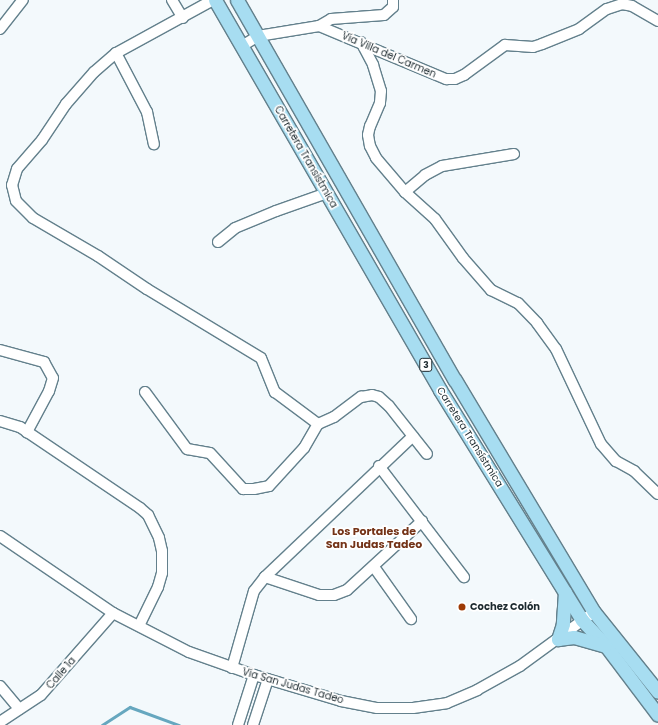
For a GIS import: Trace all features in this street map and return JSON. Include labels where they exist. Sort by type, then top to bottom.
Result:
[{"type":"main road","name":"Carretera Transístmica","points":[[214,0],[440,390],[582,620],[606,646],[658,715]]},
{"type":"main road","name":"Carretera Transístmica","points":[[237,0],[455,380],[594,612],[658,692]]},
{"type":"main road","points":[[565,592],[562,624],[558,639],[574,637],[606,646]]},
{"type":"street","points":[[0,29],[23,0]]},
{"type":"street","points":[[172,0],[183,18]]},
{"type":"street","points":[[214,0],[116,53],[94,72],[66,104],[42,140],[17,169],[12,185],[16,200],[33,218],[98,256],[146,289],[261,358],[275,392],[318,424]]},
{"type":"street","points":[[242,46],[258,36],[320,26],[331,19],[384,16],[393,7],[394,0]]},
{"type":"street","name":"Vía Villa del Carmen","points":[[320,26],[446,79],[455,79],[464,75],[505,45],[533,47],[579,29],[607,9],[613,2],[632,6],[658,21]]},
{"type":"street","points":[[361,42],[373,65],[381,91],[380,103],[370,126],[368,136],[370,146],[376,158],[404,192],[435,219],[463,258],[491,290],[518,303],[537,323],[556,349],[601,444],[616,461],[634,471],[658,494]]},
{"type":"street","points":[[116,53],[147,112],[154,144]]},
{"type":"street","points":[[404,192],[425,175],[442,166],[514,154]]},
{"type":"street","points":[[218,242],[236,228],[276,211],[327,193]]},
{"type":"street","points":[[0,350],[44,362],[53,378],[49,391],[27,432]]},
{"type":"street","points":[[145,392],[186,450],[210,453],[243,489],[254,489],[269,486],[304,448],[318,424],[334,417],[361,397],[379,397],[389,406],[427,454]]},
{"type":"street","points":[[0,421],[20,427],[140,508],[148,515],[155,526],[162,550],[162,573],[158,587],[139,626]]},
{"type":"street","points":[[232,668],[254,591],[265,577],[379,466],[413,436]]},
{"type":"street","points":[[379,466],[464,577]]},
{"type":"street","points":[[265,577],[319,595],[334,595],[347,590],[374,567],[422,521]]},
{"type":"street","name":"Vía San Judas Tadeo","points":[[0,536],[113,613],[189,652],[254,675],[355,704],[377,708],[413,708],[447,703],[477,690],[520,666],[594,612]]},
{"type":"street","points":[[374,567],[411,619]]},
{"type":"street","name":"Calle 1a","points":[[0,722],[41,695],[113,613]]},
{"type":"street","points":[[238,725],[254,675]]},
{"type":"street","points":[[253,725],[268,679]]},
{"type":"street","points":[[0,686],[19,709]]},
{"type":"waterway","points":[[102,725],[130,707],[179,725]]},
{"type":"place","name":"Cochez Colón","points":[[462,607]]},
{"type":"district","name":"Los Portales de San Judas Tadeo","points":[[374,538]]}]
